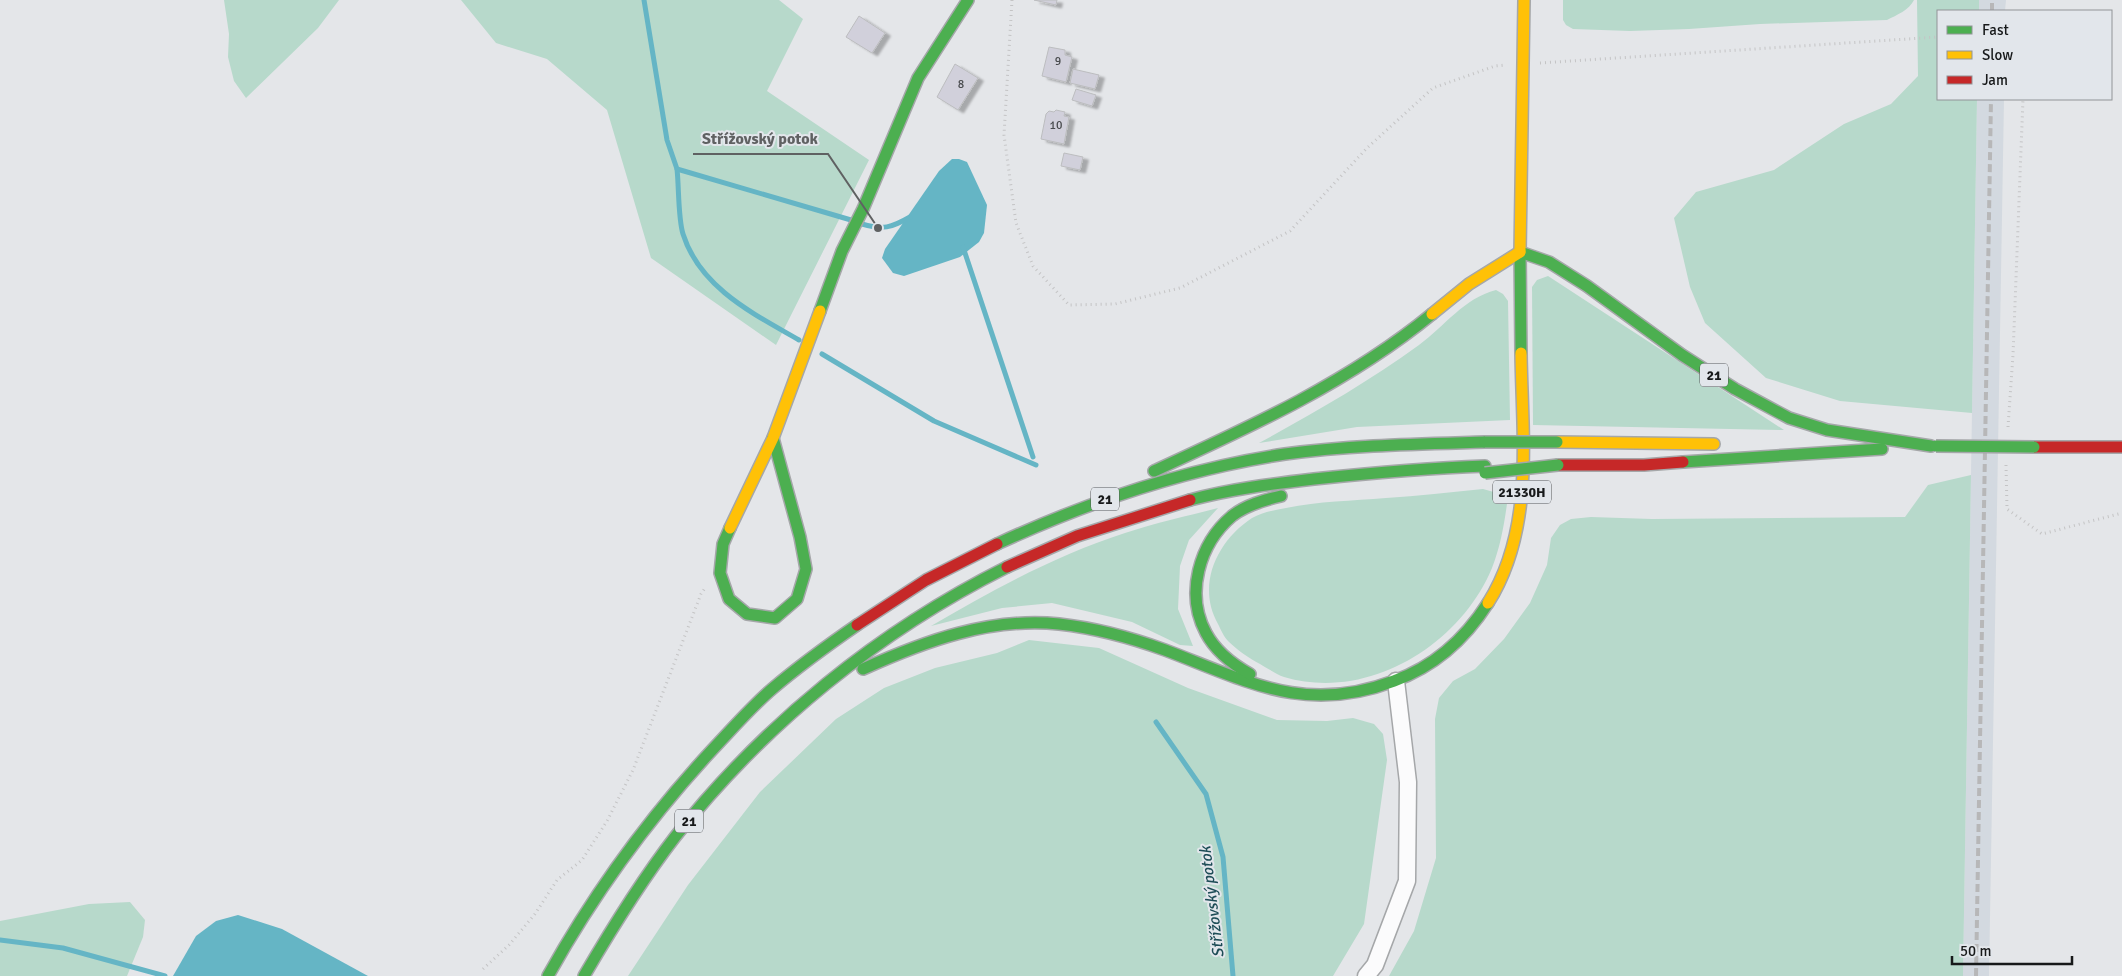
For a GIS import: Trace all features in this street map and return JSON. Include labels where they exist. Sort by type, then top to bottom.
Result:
[{"type":"main road","points":[[773,438],[800,537],[806,569],[798,599],[775,618],[747,614],[729,599],[720,573],[723,544],[773,438],[842,251],[863,209],[918,78],[967,0]]},
{"type":"main road","name":"21330H","points":[[1396,681],[1431,663],[1447,651],[1477,620],[1493,596],[1505,572],[1513,546],[1522,497],[1520,252],[1524,0]]},
{"type":"main road","points":[[1070,511],[1234,434],[1338,380],[1419,325],[1470,284],[1520,252]]},
{"type":"main road","name":"21","points":[[1520,252],[1549,262],[1587,286],[1682,355],[1735,389],[1788,418],[1827,430],[1934,446]]},
{"type":"main road","name":"21","points":[[548,976],[592,899],[641,831],[686,777],[772,690],[841,637],[898,597],[981,551],[1070,511],[1166,480],[1220,466],[1274,456],[1351,446],[1485,442],[1721,444]]},
{"type":"main road","name":"21","points":[[1770,444],[2122,447]]},
{"type":"main road","name":"21","points":[[1318,490],[1485,469],[1558,465],[1644,465],[1934,446]]},
{"type":"main road","name":"21","points":[[584,976],[617,918],[634,894],[708,797],[757,746],[856,659],[915,619],[995,572],[1076,536],[1158,510],[1239,488],[1421,468],[1485,469]]},
{"type":"main road","points":[[1289,494],[1265,499],[1232,515],[1210,540],[1201,558],[1196,577],[1198,612],[1205,630],[1216,648],[1231,662],[1255,677],[1313,694],[1356,693],[1396,681]]},
{"type":"main road","name":"21","points":[[821,688],[877,662],[932,640],[975,628],[1005,623],[1032,622],[1061,624],[1128,638],[1255,685],[1279,692],[1313,694]]},
{"type":"street","points":[[1366,976],[1375,965],[1407,881],[1408,782],[1396,681]]},
{"type":"path","points":[[1012,0],[1004,135],[1016,223],[1033,266],[1069,305],[1115,304],[1180,288],[1290,231],[1367,148],[1433,88],[1495,66],[1937,37]]},
{"type":"path","points":[[2008,428],[2013,355],[2022,100]]},
{"type":"path","points":[[2006,455],[2007,509],[2042,534],[2122,513]]},
{"type":"path","points":[[483,969],[509,945],[530,920],[557,880],[582,860],[590,850],[624,792],[700,594],[720,573]]},
{"type":"shaded area","points":[[1979,0],[2006,0],[2005,10],[1979,10]]},
{"type":"shaded area","points":[[1977,100],[2004,100],[1989,976],[1963,976]]},
{"type":"green space","points":[[224,0],[339,0],[318,28],[246,98],[234,81],[228,57],[229,34]]},
{"type":"green space","points":[[461,0],[779,0],[803,19],[767,91],[869,160],[776,345],[651,258],[607,110],[547,59],[496,43]]},
{"type":"green space","points":[[1563,0],[1914,0],[1906,9],[1887,20],[1630,31],[1573,29],[1566,25],[1563,20]]},
{"type":"green space","points":[[1917,0],[1979,0],[1979,10],[1937,10],[1937,100],[1977,100],[1972,413],[1840,401],[1766,378],[1705,323],[1690,287],[1674,218],[1696,192],[1774,170],[1844,124],[1891,104],[1918,76]]},
{"type":"green space","points":[[1548,276],[1784,430],[1533,425],[1532,287],[1537,280]]},
{"type":"green space","points":[[1496,290],[1503,294],[1508,301],[1510,420],[1357,427],[1259,443],[1320,409],[1380,372],[1428,338],[1464,306],[1474,299]]},
{"type":"green space","points":[[1971,475],[1963,976],[1389,976],[1414,931],[1436,858],[1435,719],[1439,698],[1453,681],[1475,669],[1504,639],[1530,603],[1547,565],[1551,538],[1560,525],[1571,519],[1591,517],[1652,519],[1905,517],[1928,485]]},
{"type":"green space","points":[[1483,489],[1508,496],[1498,550],[1492,568],[1477,596],[1458,621],[1434,643],[1408,661],[1378,674],[1347,681],[1316,683],[1284,677],[1239,651],[1228,641],[1218,624],[1209,594],[1210,579],[1214,565],[1220,551],[1229,539],[1252,518],[1260,514],[1311,504]]},
{"type":"green space","points":[[1218,508],[1189,540],[1180,566],[1178,609],[1193,646],[1180,645],[1132,622],[1052,603],[1002,608],[931,626],[977,599],[1075,552],[1136,529]]},
{"type":"green space","points":[[1029,640],[1099,648],[1188,688],[1277,720],[1327,721],[1353,718],[1374,724],[1383,734],[1387,760],[1364,924],[1333,976],[628,976],[688,885],[760,792],[836,719],[884,688],[935,668],[997,653]]},
{"type":"green space","points":[[130,902],[145,920],[143,937],[127,976],[0,976],[0,921],[89,904]]},
{"type":"water","points":[[952,159],[967,162],[987,205],[984,233],[979,242],[960,257],[904,276],[893,273],[882,258],[885,249],[939,171]]},
{"type":"water","points":[[238,915],[282,929],[368,976],[173,976],[196,936],[216,921]]},
{"type":"building","points":[[1034,0],[1057,0],[1056,5]]},
{"type":"building","points":[[859,16],[885,33],[872,53],[846,37]]},
{"type":"building","points":[[1049,47],[1065,50],[1065,55],[1072,57],[1066,82],[1042,76]]},
{"type":"building","points":[[955,64],[978,78],[958,110],[937,97]]},
{"type":"building","points":[[1073,69],[1099,75],[1095,89],[1070,83]]},
{"type":"building","points":[[1076,89],[1096,95],[1092,106],[1072,100]]},
{"type":"building","points":[[1056,110],[1065,112],[1064,116],[1069,117],[1064,144],[1041,139],[1046,114],[1049,111],[1054,112]]},
{"type":"building","points":[[1064,153],[1083,157],[1080,170],[1061,166]]},
{"type":"waterway","name":"Střížovský potok","points":[[644,0],[667,140],[677,169],[851,220]]},
{"type":"waterway","points":[[677,169],[681,227],[691,253],[702,270],[730,298],[799,340]]},
{"type":"waterway","name":"Střížovský potok","points":[[862,224],[887,227],[910,217]]},
{"type":"waterway","name":"Střížovský potok","points":[[963,247],[1033,457]]},
{"type":"waterway","points":[[822,354],[934,421],[1036,465]]},
{"type":"waterway","name":"Střížovský potok","points":[[1156,722],[1206,794],[1223,857],[1233,976]]},
{"type":"waterway","points":[[0,940],[63,948],[165,976]]},
{"type":"railway","points":[[1992,0],[1992,10]]},
{"type":"railway","points":[[1976,976],[1991,100]]},
{"type":"traffic: fast","points":[[820,311],[842,251],[863,209],[918,78],[968,0]]},
{"type":"traffic: fast","points":[[1520,252],[1549,262],[1587,286],[1682,355],[1735,389],[1789,418],[1827,430],[1931,446]]},
{"type":"traffic: fast","points":[[1520,252],[1521,353]]},
{"type":"traffic: fast","points":[[1154,471],[1298,402],[1367,361],[1432,314]]},
{"type":"traffic: fast","points":[[730,528],[723,544],[720,573],[729,599],[747,614],[775,618],[797,599],[806,569],[800,537],[773,438]]},
{"type":"traffic: fast","points":[[997,544],[1066,514],[1102,501],[1174,478],[1248,460],[1285,454],[1385,445],[1485,442]]},
{"type":"traffic: fast","points":[[1485,442],[1557,442]]},
{"type":"traffic: fast","points":[[1936,446],[2034,447]]},
{"type":"traffic: fast","points":[[1683,462],[1882,449]]},
{"type":"traffic: fast","points":[[1485,473],[1558,465]]},
{"type":"traffic: fast","points":[[1190,500],[1236,490],[1314,479],[1485,466]]},
{"type":"traffic: fast","points":[[1250,674],[1225,657],[1210,640],[1200,618],[1196,586],[1204,555],[1221,527],[1237,512],[1262,501],[1281,496]]},
{"type":"traffic: fast","points":[[584,976],[627,905],[662,854],[746,756],[785,719],[869,651],[914,620],[960,592],[1007,567]]},
{"type":"traffic: fast","points":[[863,669],[910,649],[958,633],[1008,624],[1059,624],[1100,631],[1140,641],[1223,673],[1277,690],[1304,694],[1332,695],[1362,691],[1394,681],[1422,668],[1435,660],[1458,640],[1488,603]]},
{"type":"traffic: fast","points":[[548,976],[584,915],[624,857],[689,775],[764,696],[782,680],[857,625]]},
{"type":"traffic: slow","points":[[1520,252],[1524,0]]},
{"type":"traffic: slow","points":[[1432,314],[1469,284],[1520,252]]},
{"type":"traffic: slow","points":[[730,528],[773,438],[820,311]]},
{"type":"traffic: slow","points":[[1488,603],[1503,574],[1513,544],[1519,513],[1523,449],[1521,353]]},
{"type":"traffic: slow","points":[[1557,442],[1714,444]]},
{"type":"traffic: jam","points":[[2034,447],[2122,447]]},
{"type":"traffic: jam","points":[[1558,465],[1644,465],[1683,462]]},
{"type":"traffic: jam","points":[[1007,567],[1077,536],[1190,500]]},
{"type":"traffic: jam","points":[[857,625],[926,580],[997,544]]},
{"type":"place","name":"Střížovský potok","points":[[878,228]]}]
